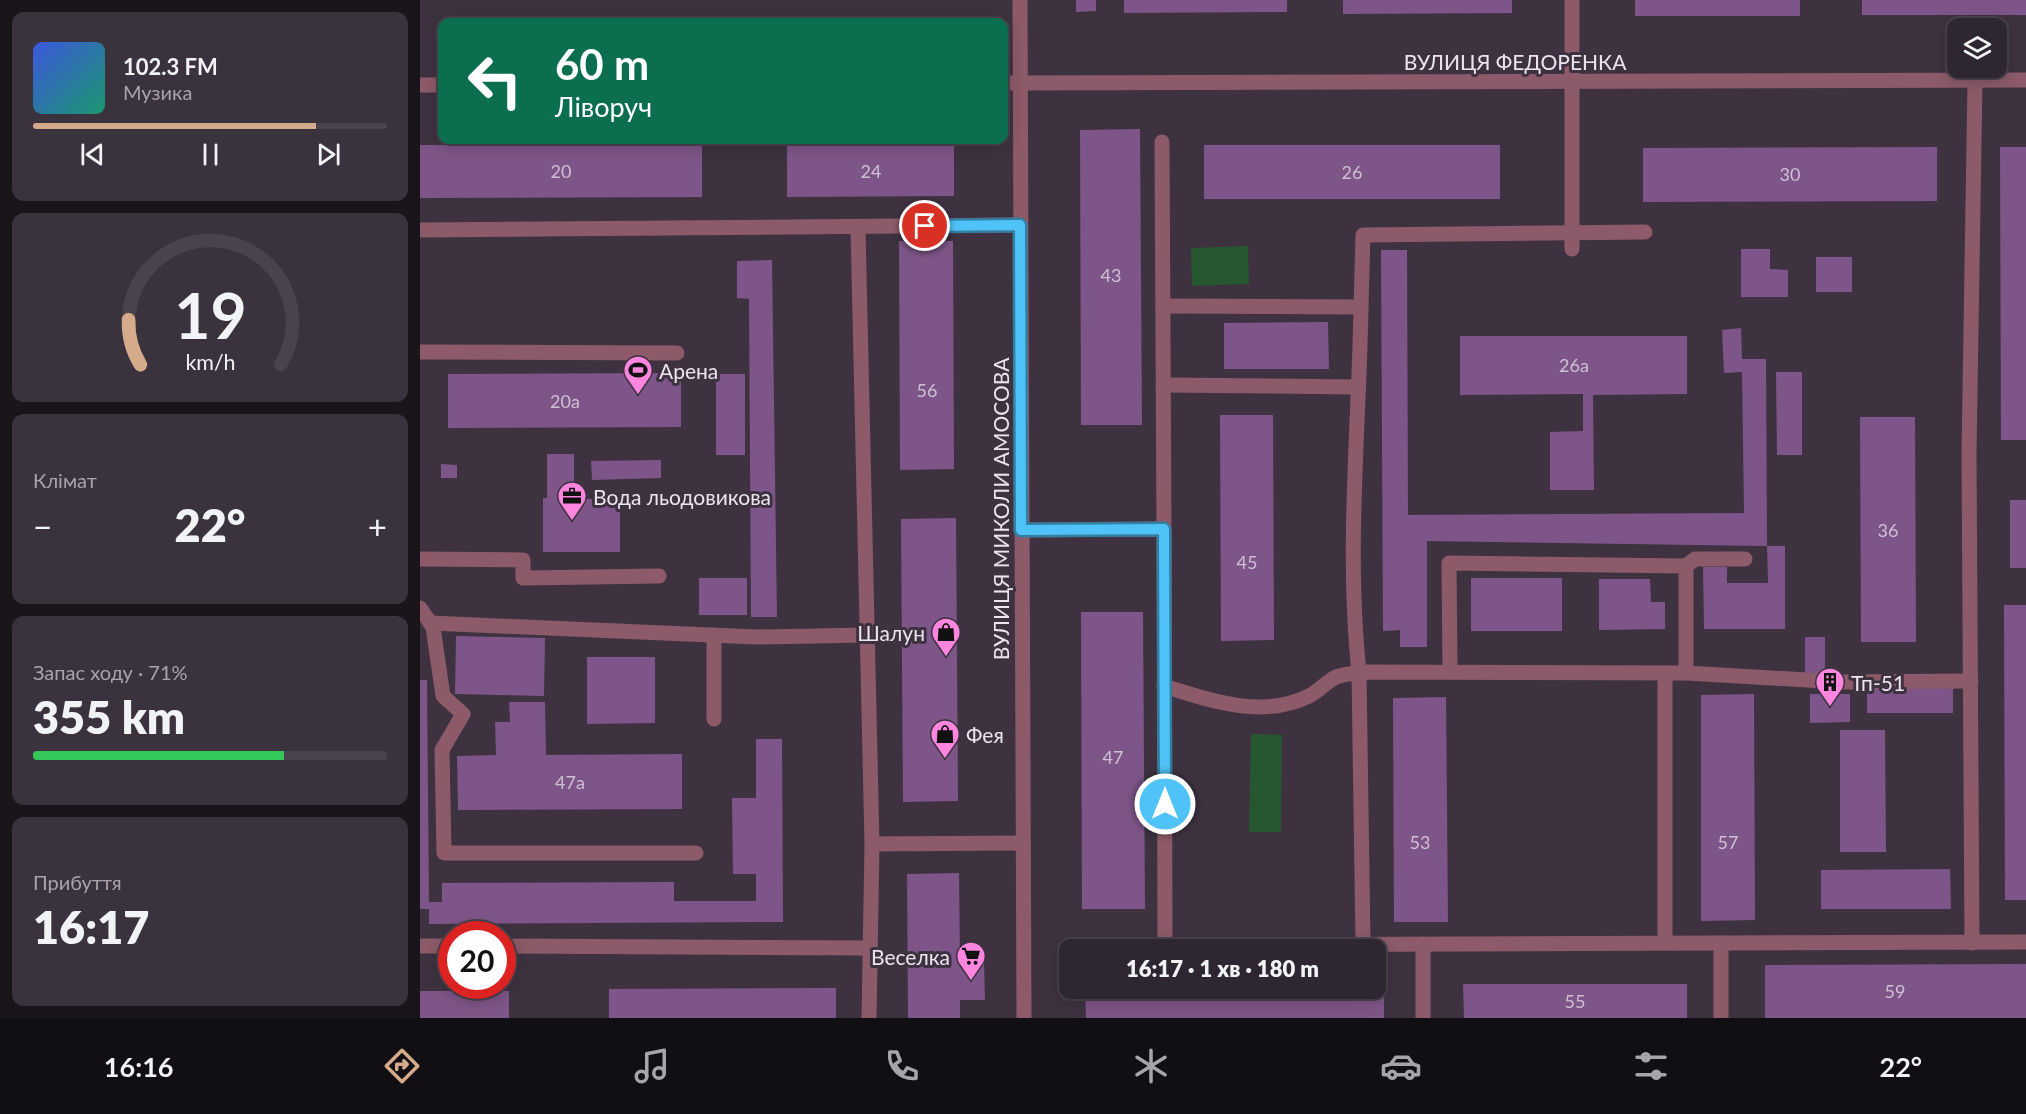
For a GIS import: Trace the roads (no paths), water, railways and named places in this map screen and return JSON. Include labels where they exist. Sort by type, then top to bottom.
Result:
[{"type":"street","name":"ВУЛИЦЯ МИКОЛИ АМОСОВА","points":[[1020,0],[1023,1018]]},
{"type":"street","points":[[1572,0],[1572,249]]},
{"type":"street","points":[[1972,943],[1969,454],[1975,80]]},
{"type":"street","name":"ВУЛИЦЯ ФЕДОРЕНКА","points":[[1008,83],[2026,80]]},
{"type":"street","points":[[420,85],[438,85]]},
{"type":"street","points":[[1162,142],[1166,939]]},
{"type":"street","points":[[420,230],[1020,225]]},
{"type":"street","points":[[858,228],[872,844],[869,1018]]},
{"type":"street","points":[[1363,939],[1359,672],[1355,637],[1354,578],[1363,235],[1645,232]]},
{"type":"street","points":[[1163,306],[1361,307]]},
{"type":"street","points":[[420,351],[677,353]]},
{"type":"street","points":[[1163,385],[1358,387]]},
{"type":"street","points":[[1021,530],[1164,529]]},
{"type":"street","points":[[420,559],[523,560],[523,578],[659,576]]},
{"type":"street","points":[[1450,671],[1449,563],[1686,566],[1695,559],[1745,559]]},
{"type":"street","points":[[1686,566],[1686,673]]},
{"type":"street","points":[[420,608],[430,623],[443,696],[464,714],[442,750],[444,854],[696,853]]},
{"type":"street","points":[[430,623],[714,635],[867,635]]},
{"type":"street","points":[[714,635],[714,719]]},
{"type":"street","points":[[1164,686],[1204,699],[1245,707],[1276,707],[1310,696],[1336,677],[1359,672],[1686,673],[1841,682],[1971,681]]},
{"type":"street","points":[[1665,673],[1665,943]]},
{"type":"street","points":[[872,844],[1023,843]]},
{"type":"street","points":[[1386,944],[2026,942]]},
{"type":"street","points":[[1721,943],[1721,1018]]},
{"type":"street","points":[[1423,944],[1423,1018]]},
{"type":"street","points":[[420,946],[438,946]]},
{"type":"street","points":[[516,946],[869,948]]},
{"type":"place","name":"Арена","points":[[638,396]]},
{"type":"place","name":"Вода льодовикова","points":[[572,522]]},
{"type":"place","name":"Шалун","points":[[946,658]]},
{"type":"place","name":"Тп-51","points":[[1830,708]]},
{"type":"place","name":"Фея","points":[[945,760]]},
{"type":"place","name":"Веселка","points":[[971,982]]}]
